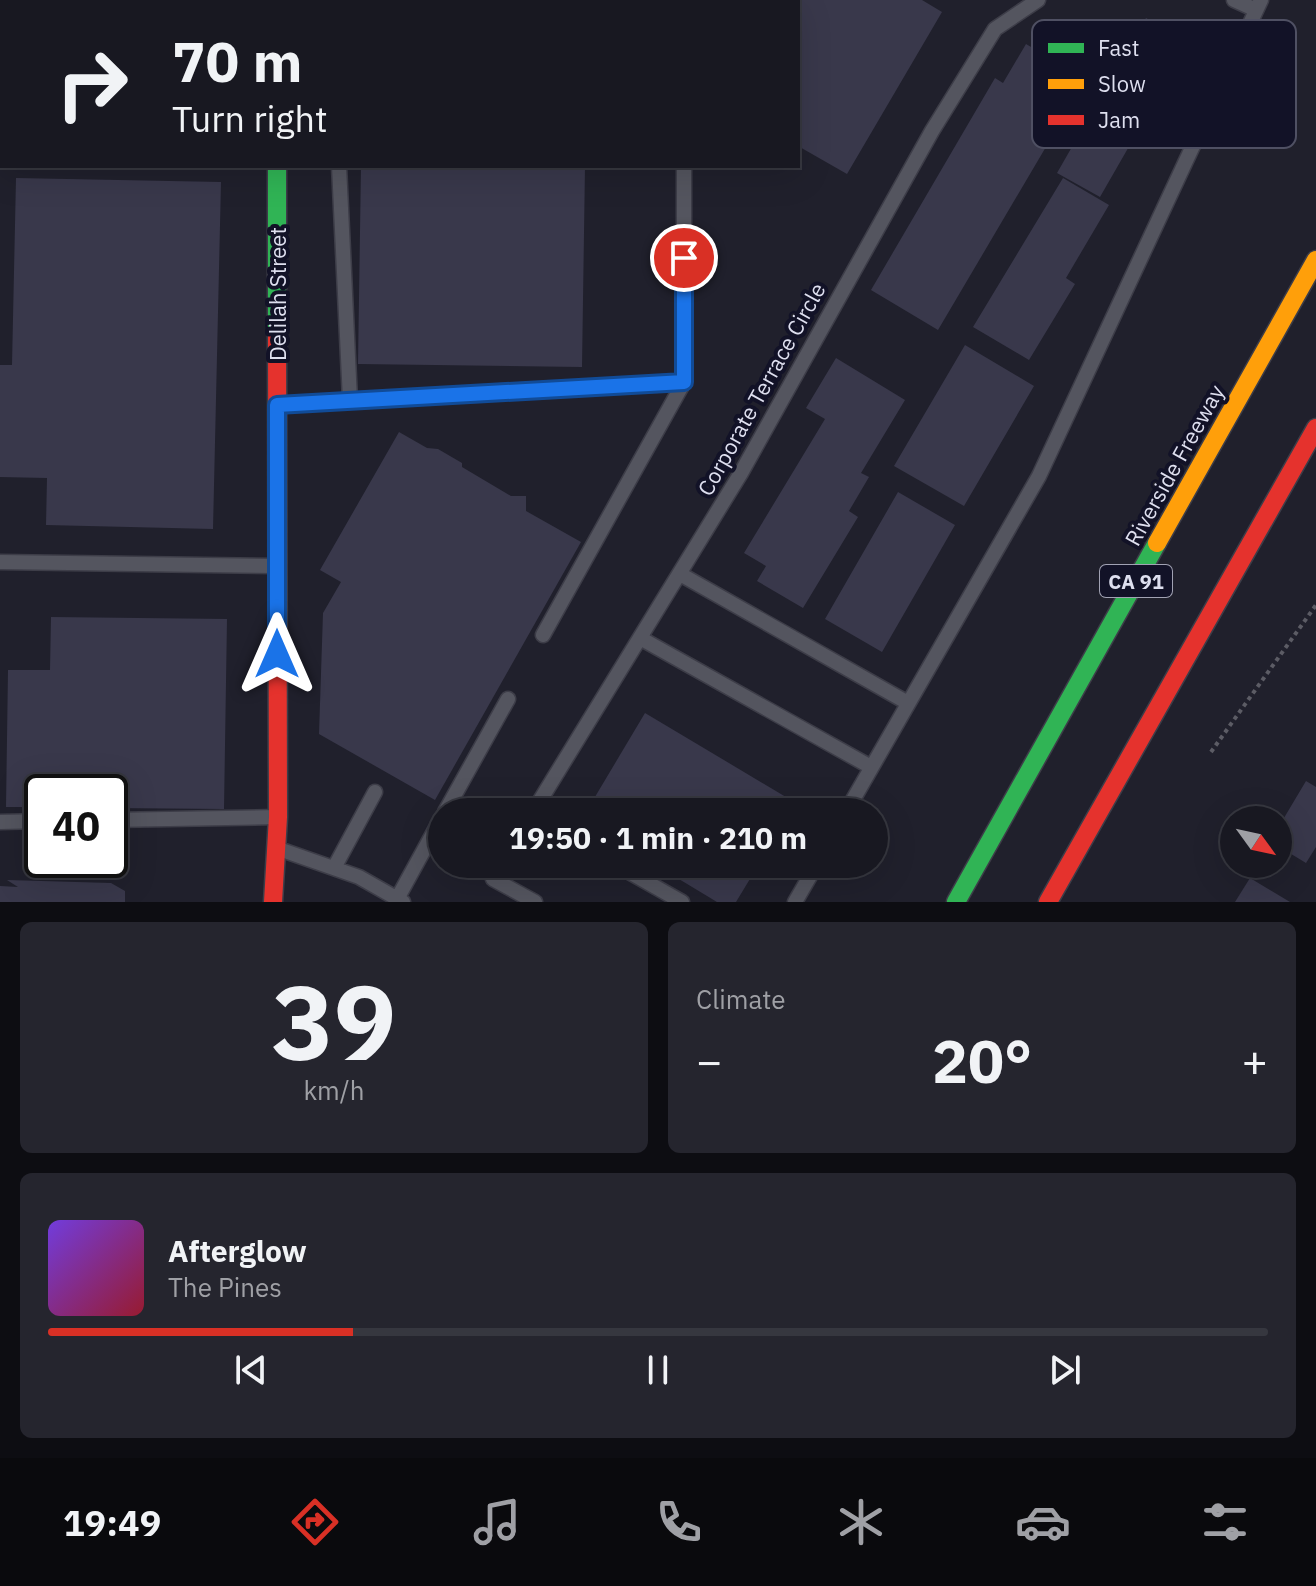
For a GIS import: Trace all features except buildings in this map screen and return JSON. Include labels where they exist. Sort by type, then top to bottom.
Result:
[{"type":"main road","name":"Delilah Street","points":[[273,902],[278,817],[277,168]]},
{"type":"main road","name":"Riverside Freeway","points":[[956,902],[1316,260]]},
{"type":"main road","points":[[1048,902],[1316,428]]},
{"type":"lane","name":"Corporate Terrace Circle","points":[[542,798],[741,473],[932,131],[995,29],[1038,0]]},
{"type":"lane","points":[[1234,0],[1258,5]]},
{"type":"lane","points":[[854,798],[1039,476],[1192,148]]},
{"type":"lane","points":[[339,168],[350,400]]},
{"type":"lane","points":[[543,635],[684,382],[684,168]]},
{"type":"lane","points":[[277,405],[684,382]]},
{"type":"lane","points":[[0,562],[277,566]]},
{"type":"lane","points":[[680,574],[908,703]]},
{"type":"lane","points":[[640,638],[871,767]]},
{"type":"lane","points":[[453,798],[508,699]]},
{"type":"lane","points":[[334,868],[375,792]]},
{"type":"lane","points":[[128,820],[278,817]]},
{"type":"lane","points":[[0,822],[24,821]]},
{"type":"lane","points":[[277,849],[334,868],[400,900],[428,845]]},
{"type":"lane","points":[[494,878],[535,902]]},
{"type":"lane","points":[[640,878],[682,902]]},
{"type":"lane","points":[[795,902],[809,878]]},
{"type":"path","points":[[1211,752],[1316,605]]},
{"type":"traffic: fast","points":[[277,168],[277,334]]},
{"type":"traffic: fast","points":[[956,902],[1157,543]]},
{"type":"traffic: slow","points":[[1157,543],[1316,260]]},
{"type":"traffic: jam","points":[[273,902],[278,817],[277,334]]},
{"type":"traffic: jam","points":[[1048,902],[1316,428]]},
{"type":"route","points":[[277,654],[277,405],[684,382],[684,258]]}]
